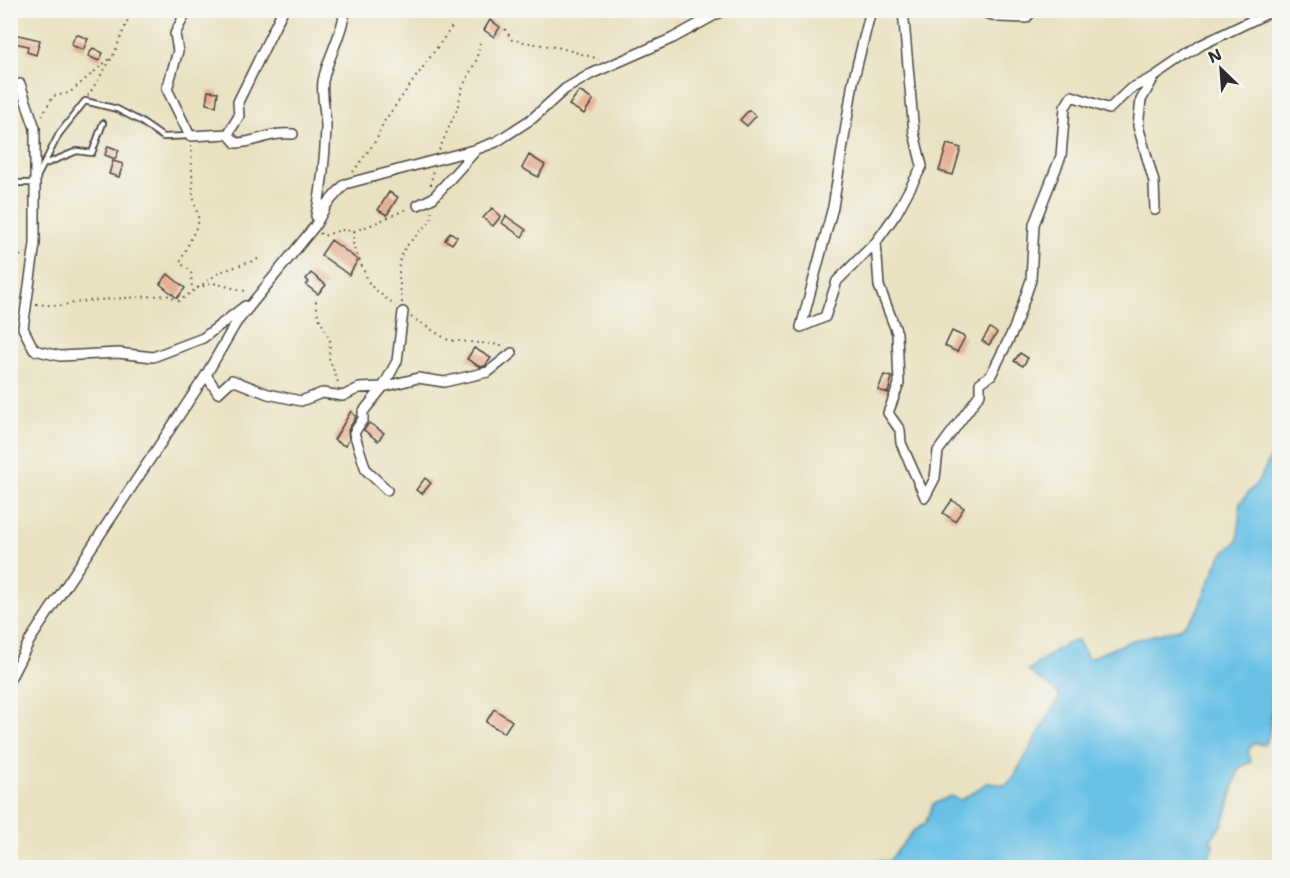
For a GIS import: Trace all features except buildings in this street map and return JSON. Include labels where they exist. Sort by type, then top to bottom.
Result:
[{"type":"street","points":[[187,10],[175,34],[178,51],[167,89],[190,136],[228,134]]},
{"type":"street","points":[[228,134],[239,116],[238,102],[284,10]]},
{"type":"street","points":[[706,20],[712,10]]},
{"type":"street","points":[[10,679],[30,640],[206,375],[236,323],[315,226],[327,204],[345,184],[435,161],[496,142],[533,118],[566,89],[617,62],[673,38],[724,10]]},
{"type":"street","points":[[871,10],[852,82],[833,207],[801,327],[825,317],[837,281],[876,242],[896,214],[922,166],[914,134],[903,10]]},
{"type":"street","points":[[976,10],[999,17],[1026,18],[1033,10]]},
{"type":"street","points":[[876,242],[879,286],[897,333],[899,384],[888,413],[900,430],[901,443],[925,497],[934,478],[938,451],[980,394],[980,383],[991,375],[1014,329],[1031,280],[1035,224],[1061,156],[1065,107],[1072,96],[1109,110],[1130,89],[1154,77],[1201,45],[1274,10]]},
{"type":"street","points":[[315,226],[323,178],[326,126],[323,84],[330,55],[340,37],[346,11]]},
{"type":"street","points":[[1154,77],[1141,100],[1138,126],[1154,182],[1155,210]]},
{"type":"street","points":[[20,84],[35,129],[35,244],[23,328],[34,350],[60,356],[118,353],[153,357],[203,338],[261,294]]},
{"type":"street","points":[[228,134],[236,143],[249,142],[275,133],[293,135]]},
{"type":"street","points":[[418,205],[433,198],[477,149]]},
{"type":"street","points":[[387,490],[366,470],[354,434],[363,419],[363,412],[383,387],[398,361],[403,312]]},
{"type":"street","points":[[206,375],[218,393],[232,380],[268,394],[301,401],[322,393],[343,396],[359,388],[383,387],[418,378],[444,382],[488,372],[512,354]]},
{"type":"lane","points":[[10,180],[19,183],[34,183],[59,134],[85,101],[117,109],[141,120],[163,137],[190,136]]},
{"type":"lane","points":[[43,165],[77,151],[92,153],[103,123]]},
{"type":"path","points":[[85,101],[113,56],[132,10]]},
{"type":"path","points":[[345,184],[377,139],[383,123],[454,24]]},
{"type":"path","points":[[505,29],[512,40],[617,62]]},
{"type":"path","points":[[403,312],[398,260],[408,242],[431,221],[433,198],[431,183],[435,161],[447,127],[457,109],[463,86],[476,61],[480,43]]},
{"type":"path","points":[[35,129],[53,96],[69,93],[113,56]]},
{"type":"path","points":[[190,136],[193,154],[193,195],[199,221],[180,263],[191,271],[191,290]]},
{"type":"path","points":[[315,226],[323,236],[341,230],[354,231],[418,205]]},
{"type":"path","points":[[354,231],[353,246],[370,285],[403,312],[448,340],[501,345],[512,354]]},
{"type":"path","points":[[10,263],[35,244]]},
{"type":"path","points":[[10,249],[10,263]]},
{"type":"path","points":[[25,303],[58,306],[86,301],[168,295],[179,301],[191,290],[220,272],[261,258]]},
{"type":"path","points":[[191,290],[213,283],[261,294]]},
{"type":"path","points":[[316,301],[318,316],[330,340],[329,358],[343,396]]},
{"type":"water","points":[[1279,441],[1279,676],[1274,681],[1269,736],[1264,745],[1253,743],[1248,751],[1251,762],[1239,768],[1223,824],[1211,839],[1214,847],[1208,859],[1213,867],[862,867],[872,860],[889,861],[914,830],[925,824],[933,804],[950,796],[961,800],[987,783],[1006,785],[1013,778],[1060,696],[1028,670],[1071,642],[1078,640],[1088,659],[1130,641],[1179,629],[1195,615],[1220,557],[1238,540],[1240,503],[1259,480]]},
{"type":"water","points":[[840,862],[862,867],[828,867]]}]
